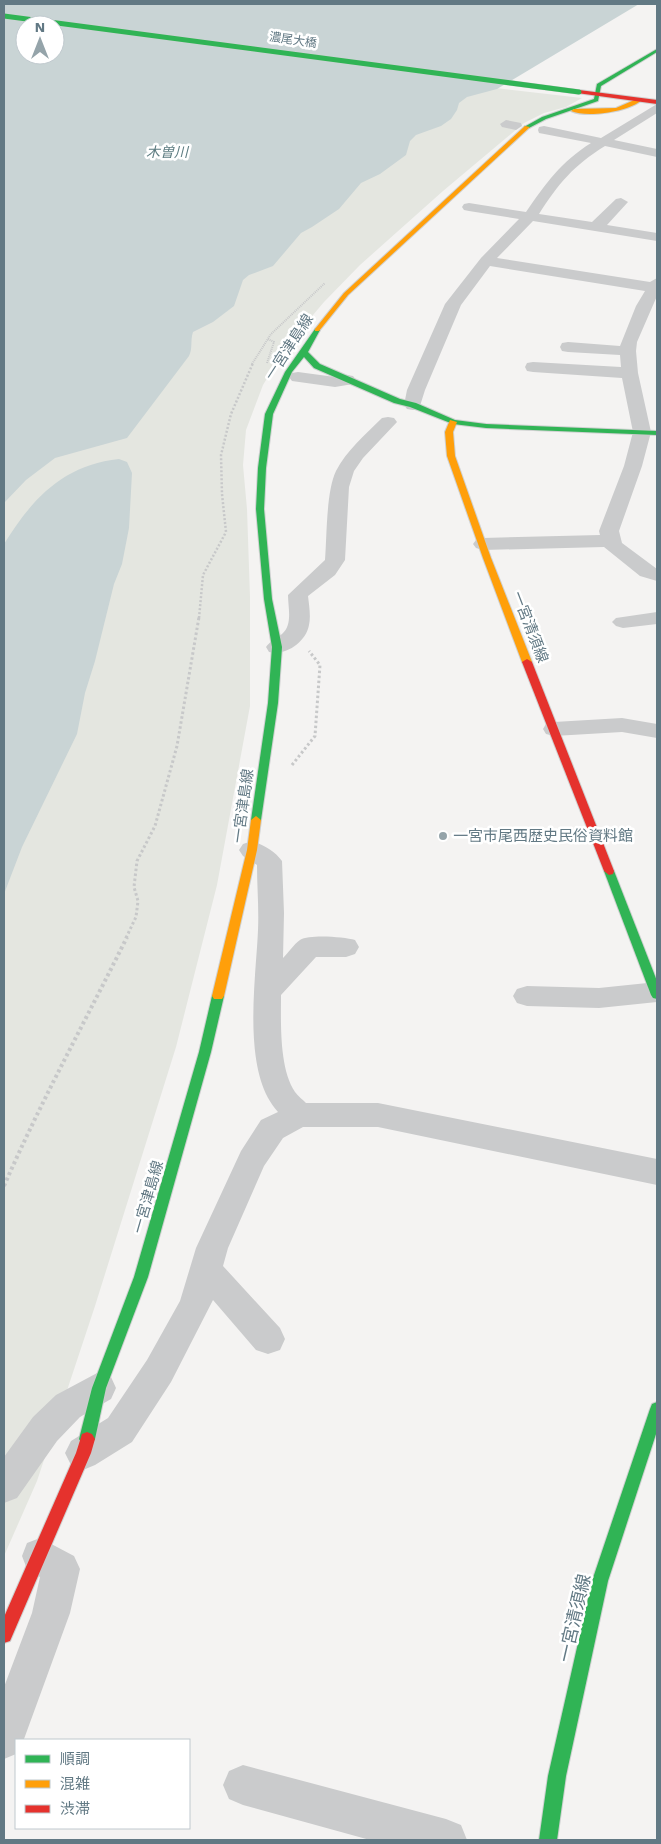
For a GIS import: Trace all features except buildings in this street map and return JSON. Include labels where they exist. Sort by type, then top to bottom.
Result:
[{"type":"main road","name":"濃尾大橋","points":[[4,16],[598,94],[656,104]]},
{"type":"main road","name":"一宮津島線","points":[[4,1635],[40,1556],[83,1453],[99,1388],[141,1277],[205,1052],[252,850],[273,703],[285,643],[268,599],[260,509],[262,468],[269,414],[288,372],[304,352],[314,333],[346,294],[507,145],[535,122],[554,113],[570,111],[596,100],[599,85],[657,50]]},
{"type":"main road","points":[[570,111],[613,110],[630,106],[639,100]]},
{"type":"main road","points":[[304,352],[317,366],[397,401],[413,405],[453,422],[486,426],[650,433]]},
{"type":"main road","name":"一宮清須線","points":[[453,422],[449,432],[451,456],[525,659],[657,994]]},
{"type":"main road","name":"一宮清須線","points":[[548,1840],[557,1776],[600,1581],[657,1409]]},
{"type":"street","points":[[413,405],[416,390],[453,304],[486,261],[530,216],[558,177],[585,153],[656,104]]},
{"type":"street","points":[[544,130],[657,153]]},
{"type":"street","points":[[596,227],[621,202]]},
{"type":"street","points":[[469,207],[657,237]]},
{"type":"street","points":[[486,261],[656,286],[634,329],[628,351],[630,373],[650,433],[633,466],[609,532],[613,546],[647,572],[657,575]]},
{"type":"street","points":[[568,347],[628,351]]},
{"type":"street","points":[[533,367],[630,373]]},
{"type":"street","points":[[298,377],[336,382],[348,380]]},
{"type":"street","points":[[285,643],[299,628],[298,595],[306,586],[330,570],[335,560],[340,487],[346,472],[357,454],[388,422]]},
{"type":"street","points":[[483,544],[612,541]]},
{"type":"street","points":[[623,622],[657,618]]},
{"type":"street","points":[[554,729],[622,725],[657,731]]},
{"type":"street","points":[[252,850],[269,861],[271,930],[268,992],[270,1049],[276,1078],[284,1098],[299,1115]]},
{"type":"street","points":[[268,992],[309,948],[346,947]]},
{"type":"street","points":[[527,996],[599,998],[657,994]]},
{"type":"street","points":[[83,1453],[120,1430],[159,1371],[195,1305],[212,1248],[252,1160],[272,1129],[299,1115],[378,1115],[657,1172]]},
{"type":"street","points":[[206,1270],[268,1339]]},
{"type":"street","points":[[4,1486],[45,1429],[68,1406],[99,1388]]},
{"type":"street","points":[[4,1739],[51,1614],[61,1569],[40,1556]]},
{"type":"street","points":[[244,1786],[446,1840]]},
{"type":"path","points":[[264,370],[274,342],[268,339]]},
{"type":"path","points":[[4,1186],[34,1118],[97,998],[136,917],[138,901],[134,887],[137,861],[155,826],[177,746],[202,602],[203,575],[226,532],[222,494],[221,455]]},
{"type":"path","points":[[285,643],[305,647],[320,665],[315,736],[288,770]]},
{"type":"shaded area","points":[[496,88],[582,98],[566,107],[544,113],[524,123],[443,191],[360,265],[324,302],[286,347],[263,385],[246,430],[243,465],[247,509],[250,597],[250,706],[217,885],[176,1047],[95,1306],[37,1481],[4,1556],[4,482],[398,142],[465,97]]},
{"type":"water","name":"木曽川","points":[[4,4],[639,4],[497,89],[467,97],[459,103],[451,119],[441,126],[416,135],[410,141],[406,155],[380,174],[361,183],[339,209],[301,233],[273,266],[249,275],[243,280],[234,306],[213,322],[193,332],[189,356],[127,438],[55,458],[26,480],[4,503]]},
{"type":"water","points":[[119,459],[127,462],[132,473],[129,528],[122,564],[114,584],[85,693],[77,734],[22,847],[4,894],[4,544],[26,513],[51,487],[81,468]]},
{"type":"traffic: fast","points":[[4,16],[579,92]]},
{"type":"traffic: fast","points":[[527,127],[544,118],[596,100],[599,85],[657,50]]},
{"type":"traffic: fast","points":[[256,820],[273,703],[277,647],[268,599],[260,509],[262,468],[269,414],[289,372],[317,330]]},
{"type":"traffic: fast","points":[[304,352],[317,366],[397,401],[413,405],[453,422],[486,426],[657,433]]},
{"type":"traffic: fast","points":[[609,871],[657,995]]},
{"type":"traffic: fast","points":[[87,1439],[99,1388],[141,1277],[205,1052],[218,996]]},
{"type":"traffic: fast","points":[[548,1840],[557,1776],[600,1581],[657,1409]]},
{"type":"traffic: slow","points":[[574,111],[616,110],[632,105],[639,100]]},
{"type":"traffic: slow","points":[[317,330],[346,294],[527,127]]},
{"type":"traffic: slow","points":[[453,422],[449,432],[451,456],[487,558],[527,662]]},
{"type":"traffic: slow","points":[[218,996],[252,850],[256,820]]},
{"type":"traffic: jam","points":[[579,92],[657,102]]},
{"type":"traffic: jam","points":[[527,662],[609,871]]},
{"type":"traffic: jam","points":[[4,1635],[83,1453],[87,1439]]},
{"type":"place","name":"一宮市尾西歴史民俗資料館","points":[[443,836]]}]
